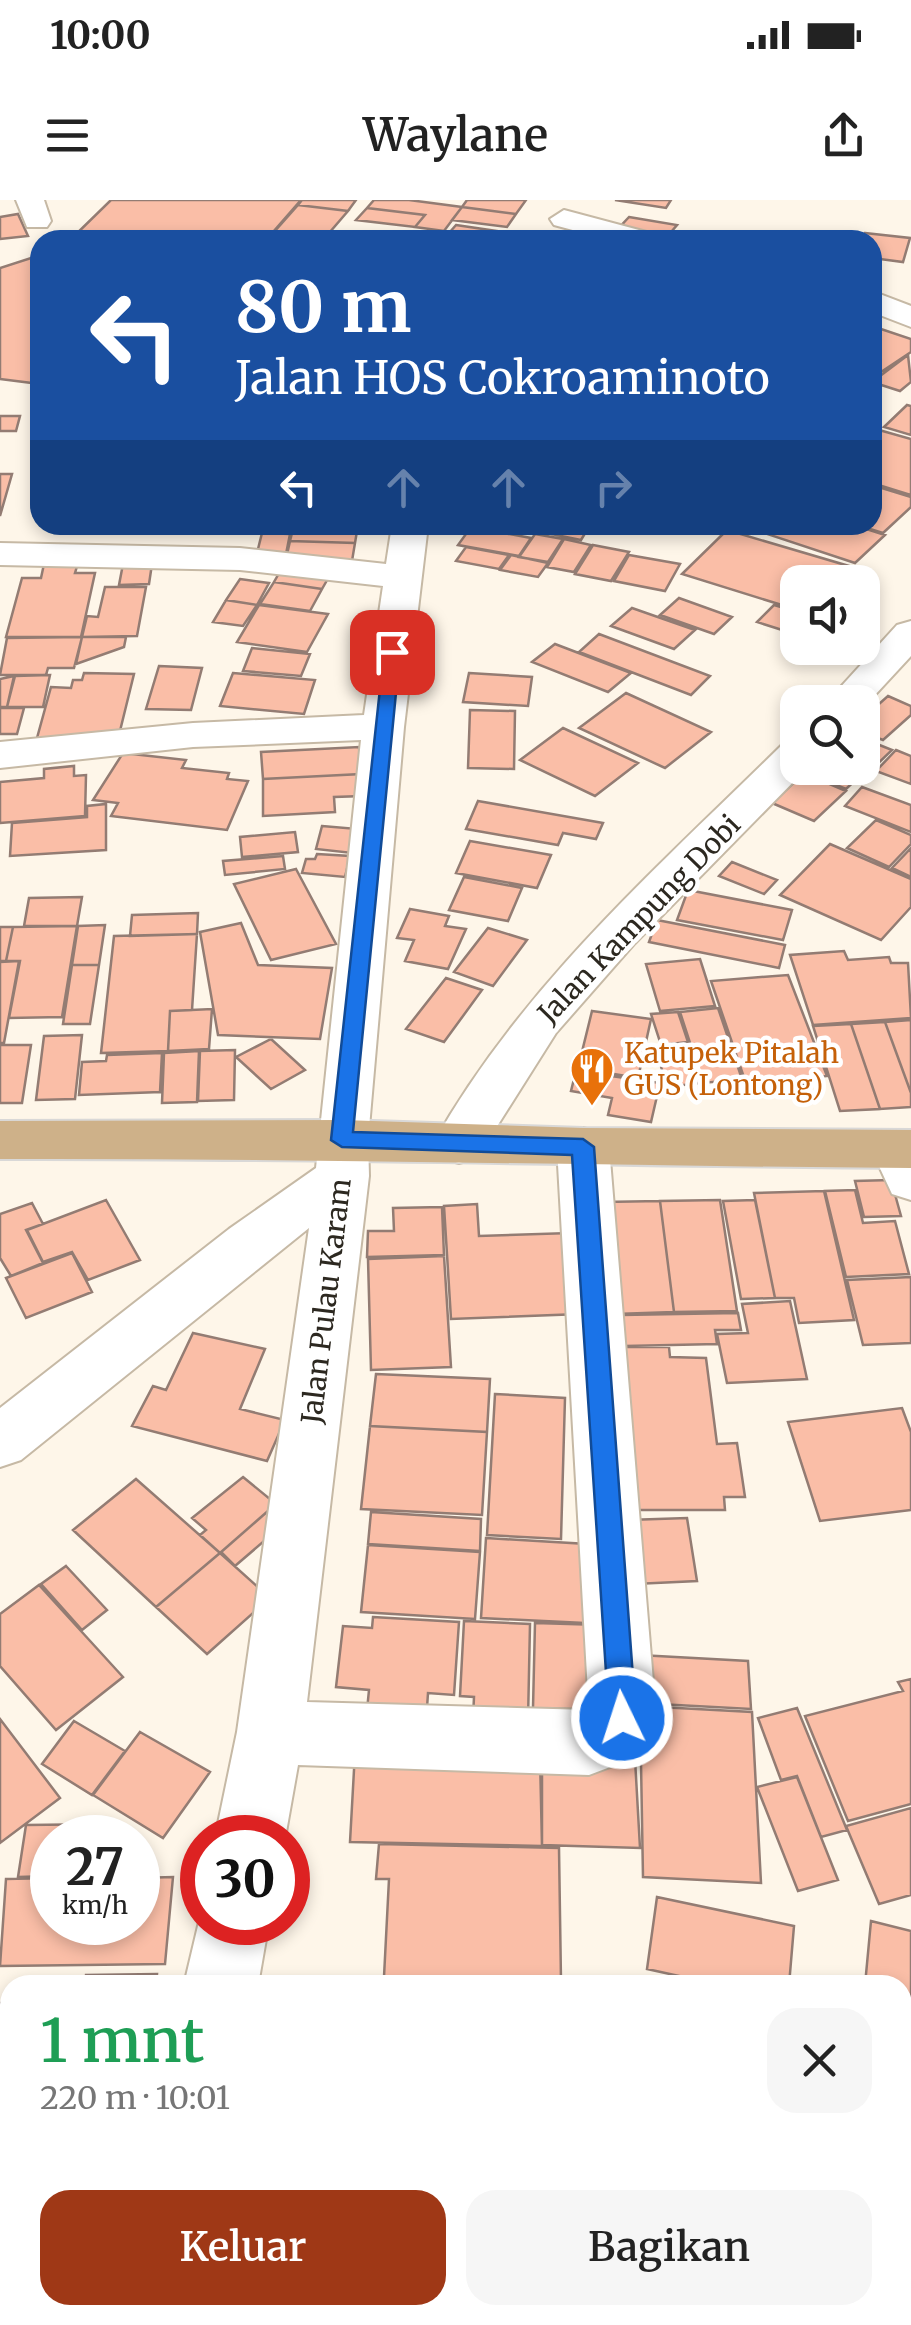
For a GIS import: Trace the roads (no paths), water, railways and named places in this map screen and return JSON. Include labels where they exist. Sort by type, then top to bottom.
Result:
[{"type":"main road","points":[[0,1140],[342,1158],[460,1144],[906,1159]]},
{"type":"street","points":[[564,220],[595,230]]},
{"type":"street","points":[[882,305],[911,318]]},
{"type":"street","name":"Jalan Pulau Karam","points":[[254,1815],[270,1732],[342,1158],[383,727],[408,535]]},
{"type":"street","points":[[0,554],[240,559],[401,578]]},
{"type":"street","points":[[864,685],[911,634]]},
{"type":"street","points":[[880,692],[911,694]]},
{"type":"street","points":[[0,754],[193,735],[383,727]]},
{"type":"street","name":"Jalan Kampung Dobi","points":[[460,1144],[540,1022],[619,932],[780,771]]},
{"type":"street","points":[[270,1732],[589,1743],[610,1736],[622,1718],[583,1147]]},
{"type":"street","points":[[0,1442],[248,1244],[342,1158]]},
{"type":"street","points":[[223,1975],[229,1945]]},
{"type":"place","name":"Katupek Pitalah GUS (Lontong)","points":[[592,1107]]}]
